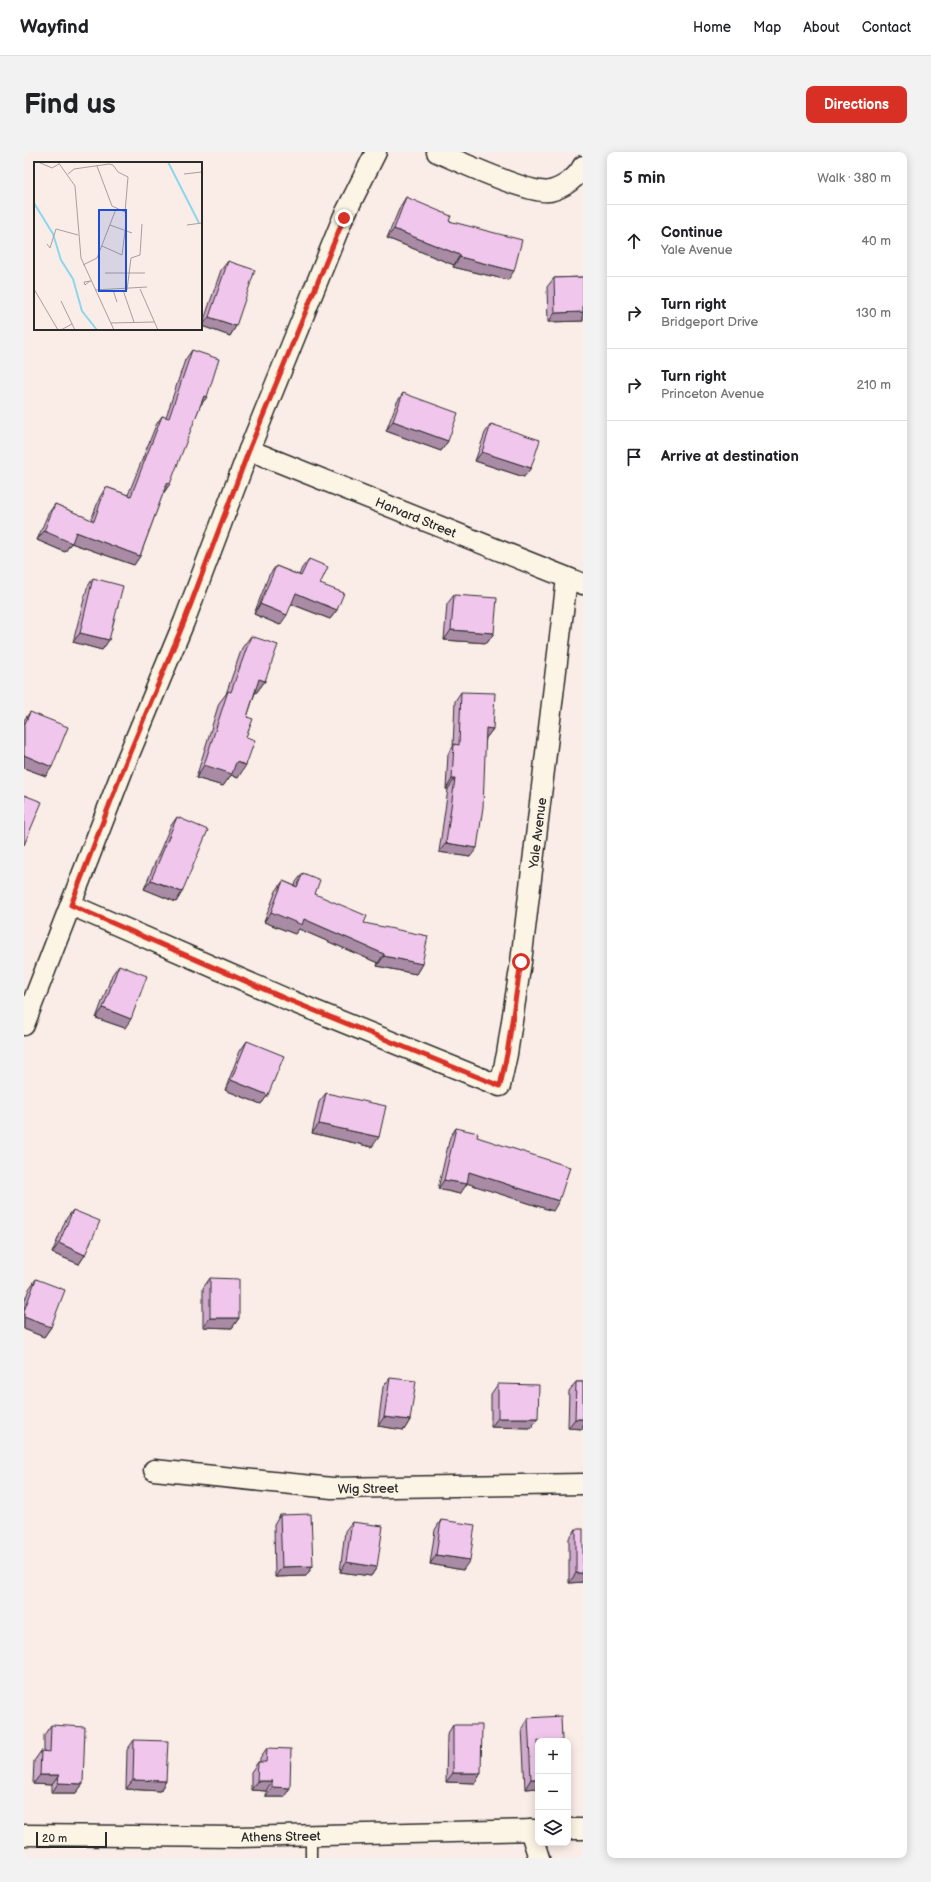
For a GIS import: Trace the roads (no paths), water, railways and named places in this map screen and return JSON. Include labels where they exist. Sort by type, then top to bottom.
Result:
[{"type":"street","points":[[24,1025],[125,764],[184,622],[249,450],[344,218],[376,152]]},
{"type":"street","points":[[437,152],[529,188],[549,191],[568,183],[583,166]]},
{"type":"street","name":"Harvard Street","points":[[249,450],[575,581]]},
{"type":"street","name":"Yale Avenue","points":[[71,905],[291,1001],[500,1086],[507,1054],[521,962],[575,581]]},
{"type":"street","name":"Wig Street","points":[[154,1470],[332,1488],[583,1484]]},
{"type":"street","points":[[571,1829],[583,1829]]},
{"type":"street","points":[[534,1830],[539,1858]]},
{"type":"street","name":"Athens Street","points":[[24,1835],[238,1837],[534,1830]]},
{"type":"lane","points":[[311,1836],[311,1858]]}]
